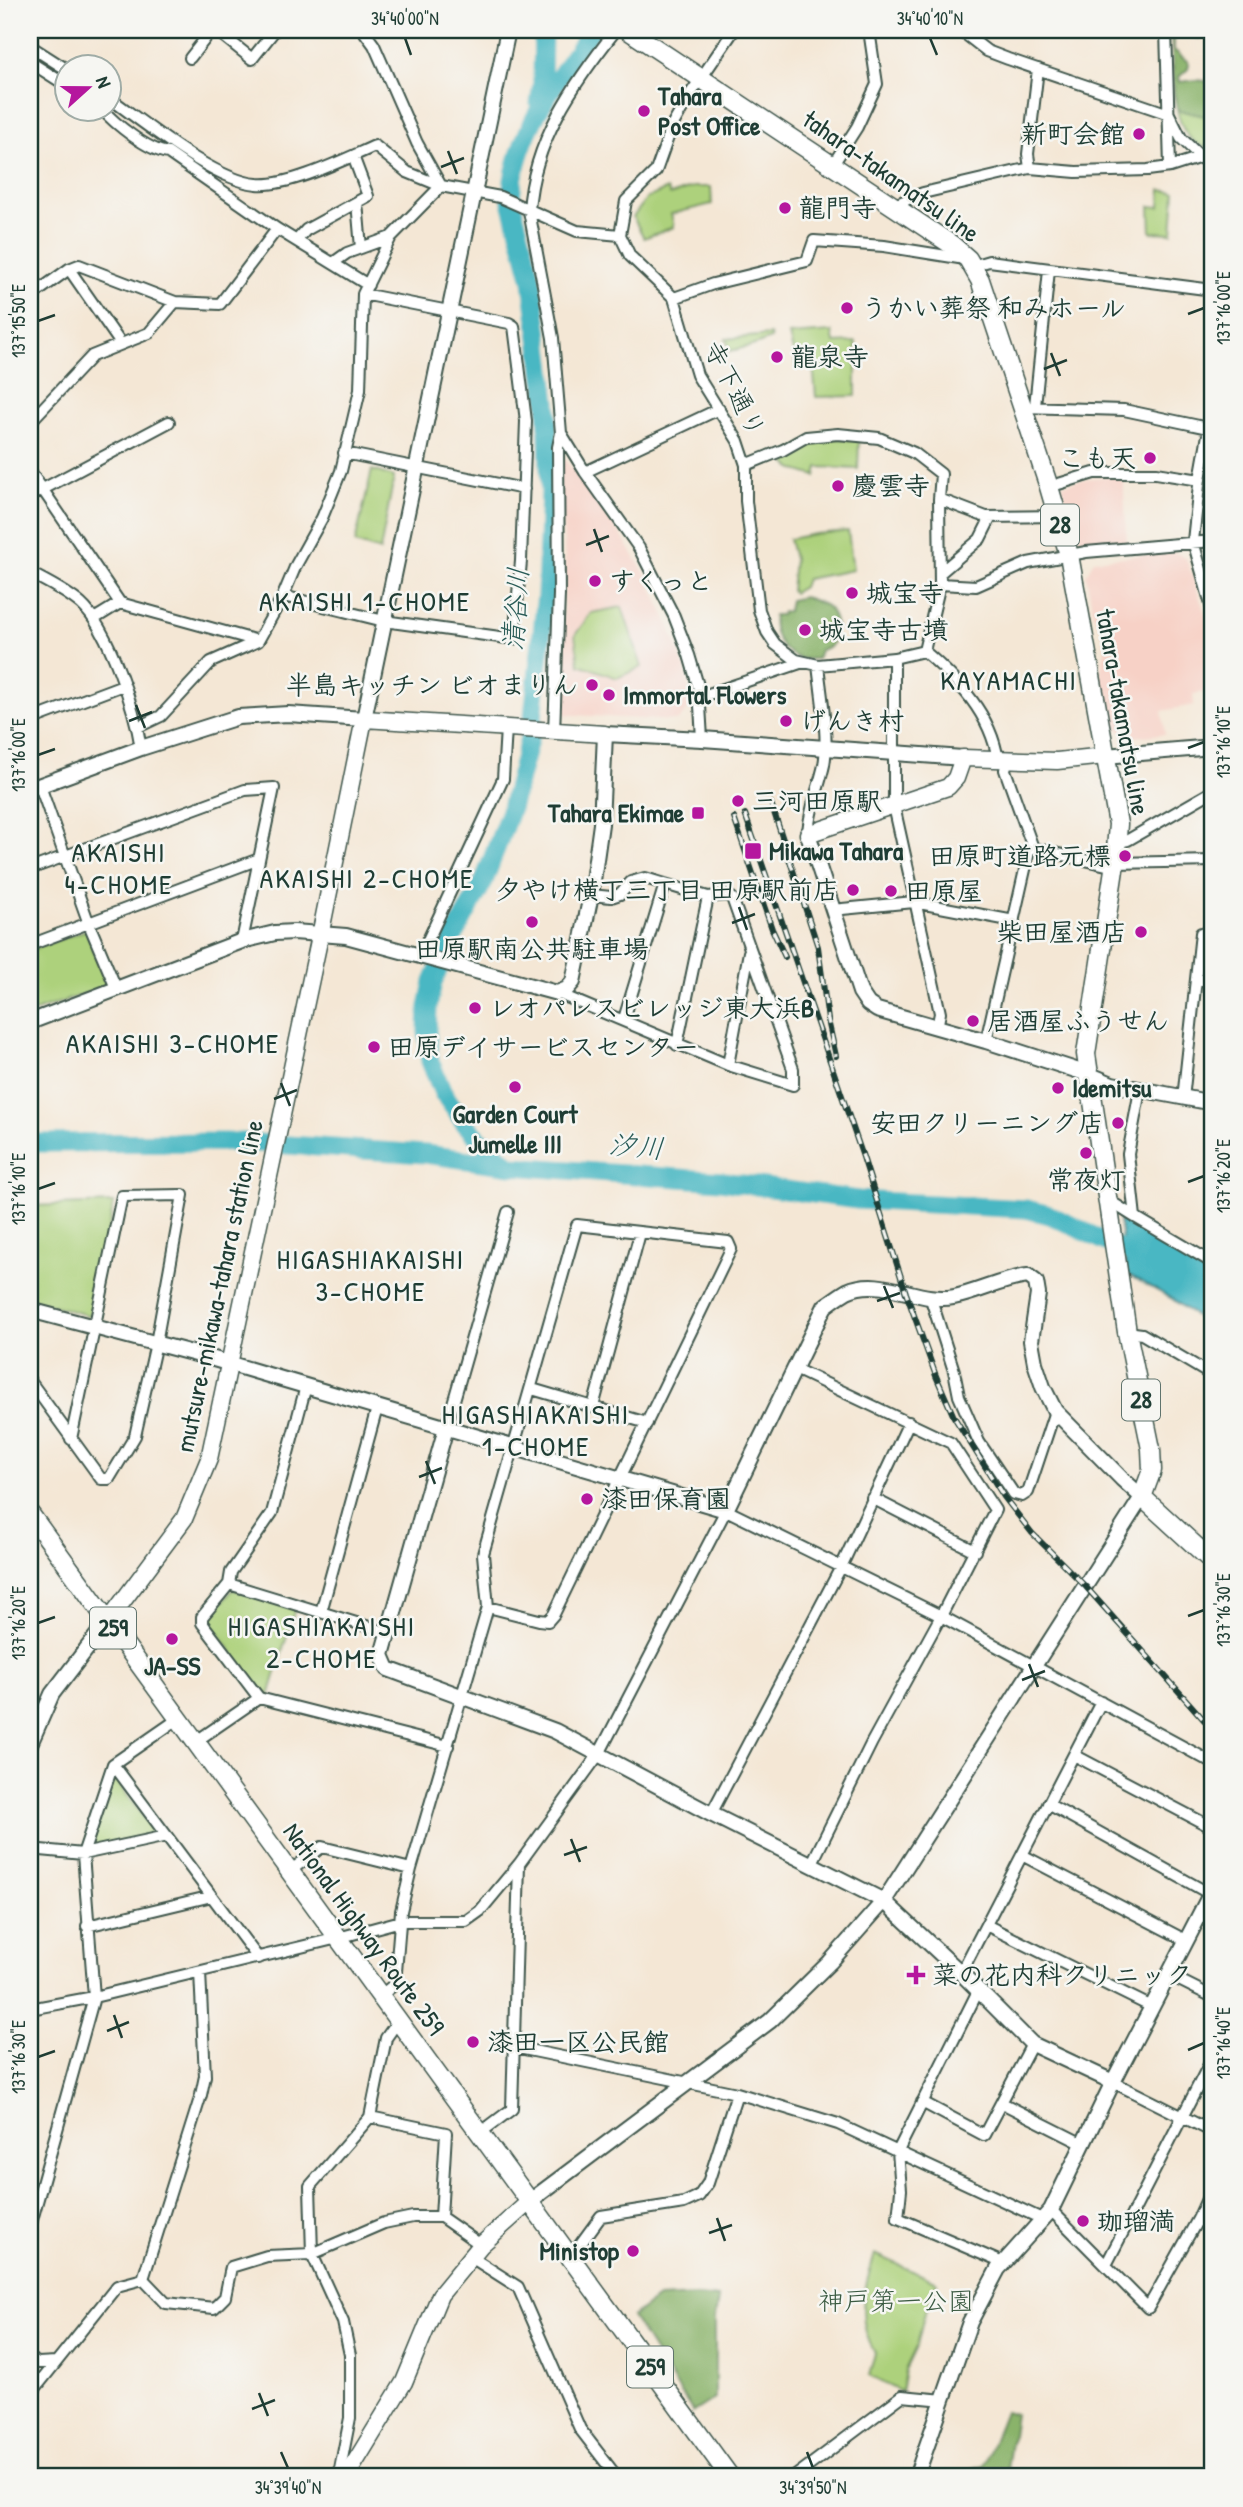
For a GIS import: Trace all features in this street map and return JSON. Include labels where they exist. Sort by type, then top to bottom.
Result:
[{"type":"main road","name":"tahara-takamatsu line","points":[[628,30],[952,245],[970,263],[980,280],[1028,406],[1069,555],[1118,824],[1115,865],[1086,1054],[1127,1332],[1151,1449],[1152,1471],[1142,1497]]},
{"type":"main road","points":[[364,719],[604,734]]},
{"type":"main road","name":"mutsure-mikawa-tahara station line","points":[[108,1621],[184,1519],[209,1459],[364,719]]},
{"type":"main road","points":[[808,834],[948,787],[956,778],[963,758],[1057,761],[1105,756]]},
{"type":"main road","points":[[1142,1497],[1213,1562]]},
{"type":"main road","name":"National Highway Route 259","points":[[30,1514],[730,2477]]},
{"type":"main road","points":[[348,2475],[404,2382],[440,2295],[476,2251],[530,2201]]},
{"type":"street","points":[[190,58],[214,30],[252,59],[275,30]]},
{"type":"street","points":[[363,30],[374,45],[417,143],[441,186]]},
{"type":"street","points":[[116,988],[89,924],[66,855],[35,788],[141,747],[237,717],[288,714],[364,719],[508,30]]},
{"type":"street","points":[[550,731],[559,594],[558,447],[561,433],[553,338],[527,210],[542,146],[556,117],[591,62],[617,30]]},
{"type":"street","points":[[734,30],[672,126],[656,171],[626,201],[620,235],[629,256],[674,298],[713,284],[807,261],[814,241],[884,246],[970,263],[989,261],[1213,290]]},
{"type":"street","points":[[832,166],[857,127],[877,84],[869,30]]},
{"type":"street","points":[[960,30],[988,51],[1170,114],[1181,138],[1200,158]]},
{"type":"street","points":[[1166,30],[1170,167]]},
{"type":"street","points":[[30,46],[52,60]]},
{"type":"street","points":[[30,62],[52,76]]},
{"type":"street","points":[[1030,168],[1028,154],[1038,69]]},
{"type":"street","points":[[122,107],[211,169],[256,184],[283,182],[375,146],[407,172],[441,186],[500,197],[577,231],[620,235]]},
{"type":"street","points":[[114,122],[158,152],[168,153],[277,229],[333,263],[365,290],[514,326],[526,421],[521,561],[514,639],[384,621],[283,596]]},
{"type":"street","points":[[297,240],[306,230],[368,196],[353,156]]},
{"type":"street","points":[[892,206],[923,193],[1030,168],[1076,172],[1148,170],[1200,158],[1213,160]]},
{"type":"street","points":[[138,727],[161,716],[211,662],[258,641],[322,518],[341,471],[360,390],[365,290],[391,237],[441,186]]},
{"type":"street","points":[[357,202],[361,248]]},
{"type":"street","points":[[30,297],[79,265],[175,302],[220,304],[277,229]]},
{"type":"street","points":[[333,263],[347,253],[391,237]]},
{"type":"street","points":[[69,270],[121,344]]},
{"type":"street","points":[[1049,270],[1028,406],[1124,410],[1211,429]]},
{"type":"street","name":"寺下通り","points":[[674,298],[697,375],[733,430],[746,465],[746,500],[759,610],[767,632],[775,644],[796,660],[818,665]]},
{"type":"street","points":[[30,422],[92,356],[149,333],[175,302]]},
{"type":"street","points":[[1213,407],[1193,541],[1213,612]]},
{"type":"street","points":[[585,472],[719,410]]},
{"type":"street","points":[[30,496],[169,422]]},
{"type":"street","points":[[561,433],[650,568],[689,654],[700,697],[702,739]]},
{"type":"street","points":[[746,465],[806,437],[838,434],[879,438],[914,453],[941,474],[940,579],[924,651]]},
{"type":"street","points":[[344,453],[524,489]]},
{"type":"street","points":[[30,471],[120,604],[258,641]]},
{"type":"street","points":[[1049,487],[1094,473],[1156,472],[1200,480]]},
{"type":"street","points":[[939,499],[992,517],[1058,516]]},
{"type":"street","points":[[940,579],[980,539],[992,517]]},
{"type":"street","points":[[940,579],[976,586],[1028,562],[1069,555],[1213,541]]},
{"type":"street","points":[[30,573],[81,604],[94,619],[106,641],[123,685],[138,727],[141,747]]},
{"type":"street","points":[[94,619],[120,604]]},
{"type":"street","points":[[924,651],[894,658],[818,665],[824,764],[808,821],[808,834],[860,992],[868,1004],[877,1010],[986,1041],[1112,1084],[1213,1103]]},
{"type":"street","points":[[924,651],[950,673],[980,710],[1003,760],[1033,848]]},
{"type":"street","points":[[894,658],[894,806],[940,1013],[937,1028]]},
{"type":"street","points":[[700,697],[804,662]]},
{"type":"street","points":[[30,720],[123,685]]},
{"type":"street","points":[[420,957],[503,779],[509,728]]},
{"type":"street","points":[[557,993],[567,989],[573,982],[591,895],[601,824],[604,734],[894,751],[963,758]]},
{"type":"street","points":[[1105,756],[1213,747]]},
{"type":"street","points":[[30,869],[245,790],[274,788],[242,941]]},
{"type":"street","points":[[1118,842],[1128,840],[1213,791]]},
{"type":"street","points":[[1033,848],[1115,865],[1213,861]]},
{"type":"street","points":[[986,1041],[1033,848]]},
{"type":"street","points":[[30,945],[259,859]]},
{"type":"street","points":[[30,1022],[242,941],[293,932],[346,936],[557,993],[728,1065],[793,1085],[793,1069],[732,898],[728,895],[708,897],[645,878],[638,878],[620,894],[611,897],[591,895]]},
{"type":"street","points":[[624,1019],[665,884]]},
{"type":"street","points":[[677,1045],[708,897]]},
{"type":"street","points":[[832,910],[914,902],[1014,921]]},
{"type":"street","points":[[1183,1099],[1201,933]]},
{"type":"street","points":[[728,1065],[750,949]]},
{"type":"street","points":[[1196,979],[1213,981]]},
{"type":"street","points":[[1135,1217],[1128,1154],[1140,1090]]},
{"type":"street","points":[[30,1381],[71,1439],[101,1479],[109,1479],[135,1436],[156,1343],[183,1195],[122,1196],[71,1439]]},
{"type":"street","points":[[1109,1203],[1213,1263]]},
{"type":"street","points":[[508,1212],[382,1655],[388,1668],[555,1731],[711,1814],[884,1900],[1032,2044],[1213,2132]]},
{"type":"street","points":[[380,1996],[395,1984],[401,1920],[411,1869],[488,1607],[484,1554],[577,1225],[728,1242],[732,1249],[554,1614],[548,1620],[539,1620],[488,1607]]},
{"type":"street","points":[[593,1407],[640,1233]]},
{"type":"street","points":[[30,2009],[200,1972],[401,1920],[466,1921],[480,1911],[519,1864],[599,1754],[726,1510],[825,1306],[849,1290],[878,1286],[953,1298],[1014,1277],[1028,1276],[1036,1282],[1038,1294],[1031,1341],[1035,1363],[1055,1411],[1142,1497],[884,1900],[830,1962],[769,2021],[530,2201]]},
{"type":"street","points":[[930,1296],[954,1371],[959,1396],[979,1442],[1014,1494],[1022,1496],[1028,1492],[1055,1411]]},
{"type":"street","points":[[30,1310],[306,1386],[726,1510],[941,1616],[1213,1763]]},
{"type":"street","points":[[1127,1332],[1142,1334],[1213,1376]]},
{"type":"street","points":[[795,1369],[951,1443],[996,1510],[872,1742],[812,1863]]},
{"type":"street","points":[[306,1386],[272,1513],[231,1572],[229,1584],[202,1616],[202,1623],[258,1698],[448,1746]]},
{"type":"street","points":[[532,1389],[647,1423]]},
{"type":"street","points":[[321,1612],[377,1408]]},
{"type":"street","points":[[711,1814],[842,1565],[909,1422]]},
{"type":"street","points":[[872,1498],[975,1551]]},
{"type":"street","points":[[229,1584],[389,1633]]},
{"type":"street","points":[[30,1744],[52,1694],[108,1621]]},
{"type":"street","points":[[195,1742],[258,1698]]},
{"type":"street","points":[[961,1973],[1101,1702]]},
{"type":"street","points":[[30,2227],[93,1997],[83,1854],[113,1764],[178,1719]]},
{"type":"street","points":[[1074,1755],[1213,1828]]},
{"type":"street","points":[[113,1764],[258,1958]]},
{"type":"street","points":[[916,2477],[970,2322],[998,2269],[1046,2214],[1212,1892],[1048,1804]]},
{"type":"street","points":[[30,1849],[83,1854],[167,1836]]},
{"type":"street","points":[[290,1871],[322,1847],[411,1869]]},
{"type":"street","points":[[1022,1855],[1187,1941]]},
{"type":"street","points":[[480,2133],[512,2109],[519,1864]]},
{"type":"street","points":[[87,1926],[212,1896]]},
{"type":"street","points":[[986,1925],[1152,2007]]},
{"type":"street","points":[[143,2279],[205,2076],[200,1972]]},
{"type":"street","points":[[1169,1975],[1213,1997]]},
{"type":"street","points":[[978,1991],[898,2151],[901,2190],[898,2218],[1003,2263]]},
{"type":"street","points":[[348,2475],[340,2469],[350,2418],[350,2356],[343,2322],[312,2254],[310,2186],[370,2117],[386,2038],[398,2021]]},
{"type":"street","points":[[922,2102],[984,2135],[1032,2044]]},
{"type":"street","points":[[514,2046],[737,2092],[838,2124],[1046,2214],[1106,2266],[1148,2308],[1198,2219],[1213,2186]]},
{"type":"street","points":[[1106,2266],[1213,2057]]},
{"type":"street","points":[[571,2257],[601,2216],[684,2203],[699,2196],[708,2183],[737,2092]]},
{"type":"street","points":[[1002,2104],[1083,2144]]},
{"type":"street","points":[[370,2117],[446,2133],[441,2217]]},
{"type":"street","points":[[143,2279],[166,2303],[214,2308],[225,2297],[231,2267],[267,2256],[312,2254],[384,2223],[413,2217],[441,2217],[518,2287],[580,2429],[617,2477]]},
{"type":"street","points":[[1198,2219],[1213,2226]]},
{"type":"street","points":[[30,2395],[117,2286],[143,2279]]},
{"type":"street","points":[[30,2359],[38,2363],[56,2362]]},
{"type":"street","points":[[794,2477],[902,2396],[944,2400]]},
{"type":"shaded area","points":[[564,458],[621,535],[644,572],[667,620],[686,671],[691,707],[677,721],[559,714],[565,564],[559,460]]},
{"type":"shaded area","points":[[1123,475],[1127,543],[1097,545],[1077,537],[1062,485],[1084,479]]},
{"type":"shaded area","points":[[1174,552],[1186,558],[1213,636],[1213,691],[1193,694],[1194,705],[1162,711],[1165,734],[1130,737],[1109,723],[1100,674],[1105,650],[1086,575],[1094,560]]},
{"type":"green space","points":[[1171,30],[1204,30],[1199,38],[1179,33],[1174,36],[1174,50],[1189,63],[1188,69],[1179,77],[1180,82],[1213,82],[1213,118],[1178,110],[1174,93]]},
{"type":"green space","points":[[1174,94],[1213,101],[1208,148],[1199,145],[1187,134],[1180,120]]},
{"type":"green space","points":[[694,187],[711,187],[712,204],[671,214],[674,227],[644,238],[633,217],[647,198],[667,189],[670,195]]},
{"type":"green space","points":[[1161,190],[1175,192],[1172,233],[1151,232],[1150,206],[1160,207]]},
{"type":"green space","points":[[832,332],[834,343],[856,342],[856,396],[816,397],[813,365],[796,364],[789,335]]},
{"type":"green space","points":[[770,335],[771,339],[730,351],[726,339]]},
{"type":"green space","points":[[836,438],[859,441],[858,469],[818,467],[816,476],[793,468],[783,458],[806,441]]},
{"type":"green space","points":[[372,470],[394,477],[380,551],[355,543]]},
{"type":"green space","points":[[848,531],[853,570],[806,579],[803,587],[793,593],[794,559],[789,539]]},
{"type":"green space","points":[[804,597],[826,606],[832,613],[836,626],[830,628],[828,637],[833,641],[831,646],[820,650],[817,659],[799,658],[787,651],[774,628],[774,615],[788,611],[790,600]]},
{"type":"green space","points":[[622,607],[642,667],[617,678],[579,664],[575,635],[591,613]]},
{"type":"green space","points":[[86,930],[107,986],[30,1013],[30,950]]},
{"type":"green space","points":[[114,1203],[90,1316],[30,1299],[30,1206]]},
{"type":"green space","points":[[233,1589],[295,1609],[269,1696],[261,1692],[209,1620]]},
{"type":"green space","points":[[113,1776],[154,1832],[89,1850]]},
{"type":"green space","name":"神戸第一公園","points":[[875,2254],[937,2282],[924,2316],[917,2345],[905,2370],[901,2392],[869,2376],[875,2353],[865,2328],[863,2304]]},
{"type":"green space","points":[[658,2298],[718,2298],[715,2318],[715,2398],[693,2412],[632,2317]]},
{"type":"green space","points":[[1005,2411],[1015,2414],[1006,2477],[943,2477],[984,2465]]},
{"type":"water","points":[[1119,1219],[1213,1272],[1213,1329],[1171,1298],[1127,1274]]},
{"type":"waterway","points":[[539,104],[543,30]]},
{"type":"waterway","name":"清谷川","points":[[512,1166],[487,1147],[466,1125],[443,1093],[430,1061],[428,1007],[433,982],[448,947],[484,881],[511,808],[532,726],[546,595],[550,493],[547,403],[532,280],[511,201],[514,177],[528,131],[552,89],[592,30]]},
{"type":"waterway","name":"汐川","points":[[30,1143],[242,1142],[425,1154],[512,1166],[721,1181],[858,1200],[1026,1209],[1050,1215],[1129,1253]]},
{"type":"railway","points":[[771,803],[818,947],[836,1056]]},
{"type":"railway","points":[[745,814],[863,1157],[906,1293],[954,1417],[1004,1497],[1032,1533],[1086,1587],[1213,1730]]},
{"type":"railway","points":[[734,818],[772,929],[785,957]]},
{"type":"place","name":"Tahara Post Office","points":[[644,111]]},
{"type":"place","name":"新町会館","points":[[1139,134]]},
{"type":"place","name":"龍門寺","points":[[785,208]]},
{"type":"place","name":"うかい葬祭 和みホール","points":[[847,308]]},
{"type":"place","name":"龍泉寺","points":[[777,357]]},
{"type":"place","name":"こも天","points":[[1150,458]]},
{"type":"place","name":"慶雲寺","points":[[838,486]]},
{"type":"place","name":"すくっと","points":[[595,581]]},
{"type":"place","name":"城宝寺","points":[[852,593]]},
{"type":"place","name":"城宝寺古墳","points":[[805,630]]},
{"type":"place","name":"半島キッチン ビオまりん","points":[[592,685]]},
{"type":"place","name":"Immortal Flowers","points":[[609,695]]},
{"type":"place","name":"げんき村","points":[[786,721]]},
{"type":"place","name":"三河田原駅","points":[[738,801]]},
{"type":"place","name":"Tahara Ekimae","points":[[698,813]]},
{"type":"place","name":"Mikawa Tahara","points":[[753,851]]},
{"type":"place","name":"田原町道路元標","points":[[1125,856]]},
{"type":"place","name":"夕やけ横丁三丁目 田原駅前店","points":[[853,890]]},
{"type":"place","name":"田原屋","points":[[891,891]]},
{"type":"place","name":"田原駅南公共駐車場","points":[[532,922]]},
{"type":"place","name":"柴田屋酒店","points":[[1141,932]]},
{"type":"place","name":"レオパレスビレッジ東大浜B","points":[[475,1008]]},
{"type":"place","name":"居酒屋ふうせん","points":[[973,1021]]},
{"type":"place","name":"田原デイサービスセンター","points":[[374,1047]]},
{"type":"place","name":"Garden Court Jumelle III","points":[[515,1087]]},
{"type":"place","name":"Idemitsu","points":[[1058,1088]]},
{"type":"place","name":"安田クリーニング店","points":[[1118,1123]]},
{"type":"place","name":"常夜灯","points":[[1086,1153]]},
{"type":"place","name":"漆田保育園","points":[[587,1499]]},
{"type":"place","name":"JA-SS","points":[[172,1639]]},
{"type":"place","name":"菜の花内科クリニック","points":[[916,1975]]},
{"type":"place","name":"漆田一区公民館","points":[[473,2042]]},
{"type":"place","name":"珈瑠満","points":[[1083,2221]]},
{"type":"place","name":"Ministop","points":[[633,2251]]},
{"type":"district","name":"AKAISHI 1-CHOME","points":[[365,601]]},
{"type":"district","name":"KAYAMACHI","points":[[1009,680]]},
{"type":"district","name":"AKAISHI 4-CHOME","points":[[119,868]]},
{"type":"district","name":"AKAISHI 2-CHOME","points":[[367,878]]},
{"type":"district","name":"AKAISHI 3-CHOME","points":[[173,1043]]},
{"type":"district","name":"HIGASHIAKAISHI 3-CHOME","points":[[371,1275]]},
{"type":"district","name":"HIGASHIAKAISHI 1-CHOME","points":[[536,1430]]},
{"type":"district","name":"HIGASHIAKAISHI 2-CHOME","points":[[322,1642]]}]
